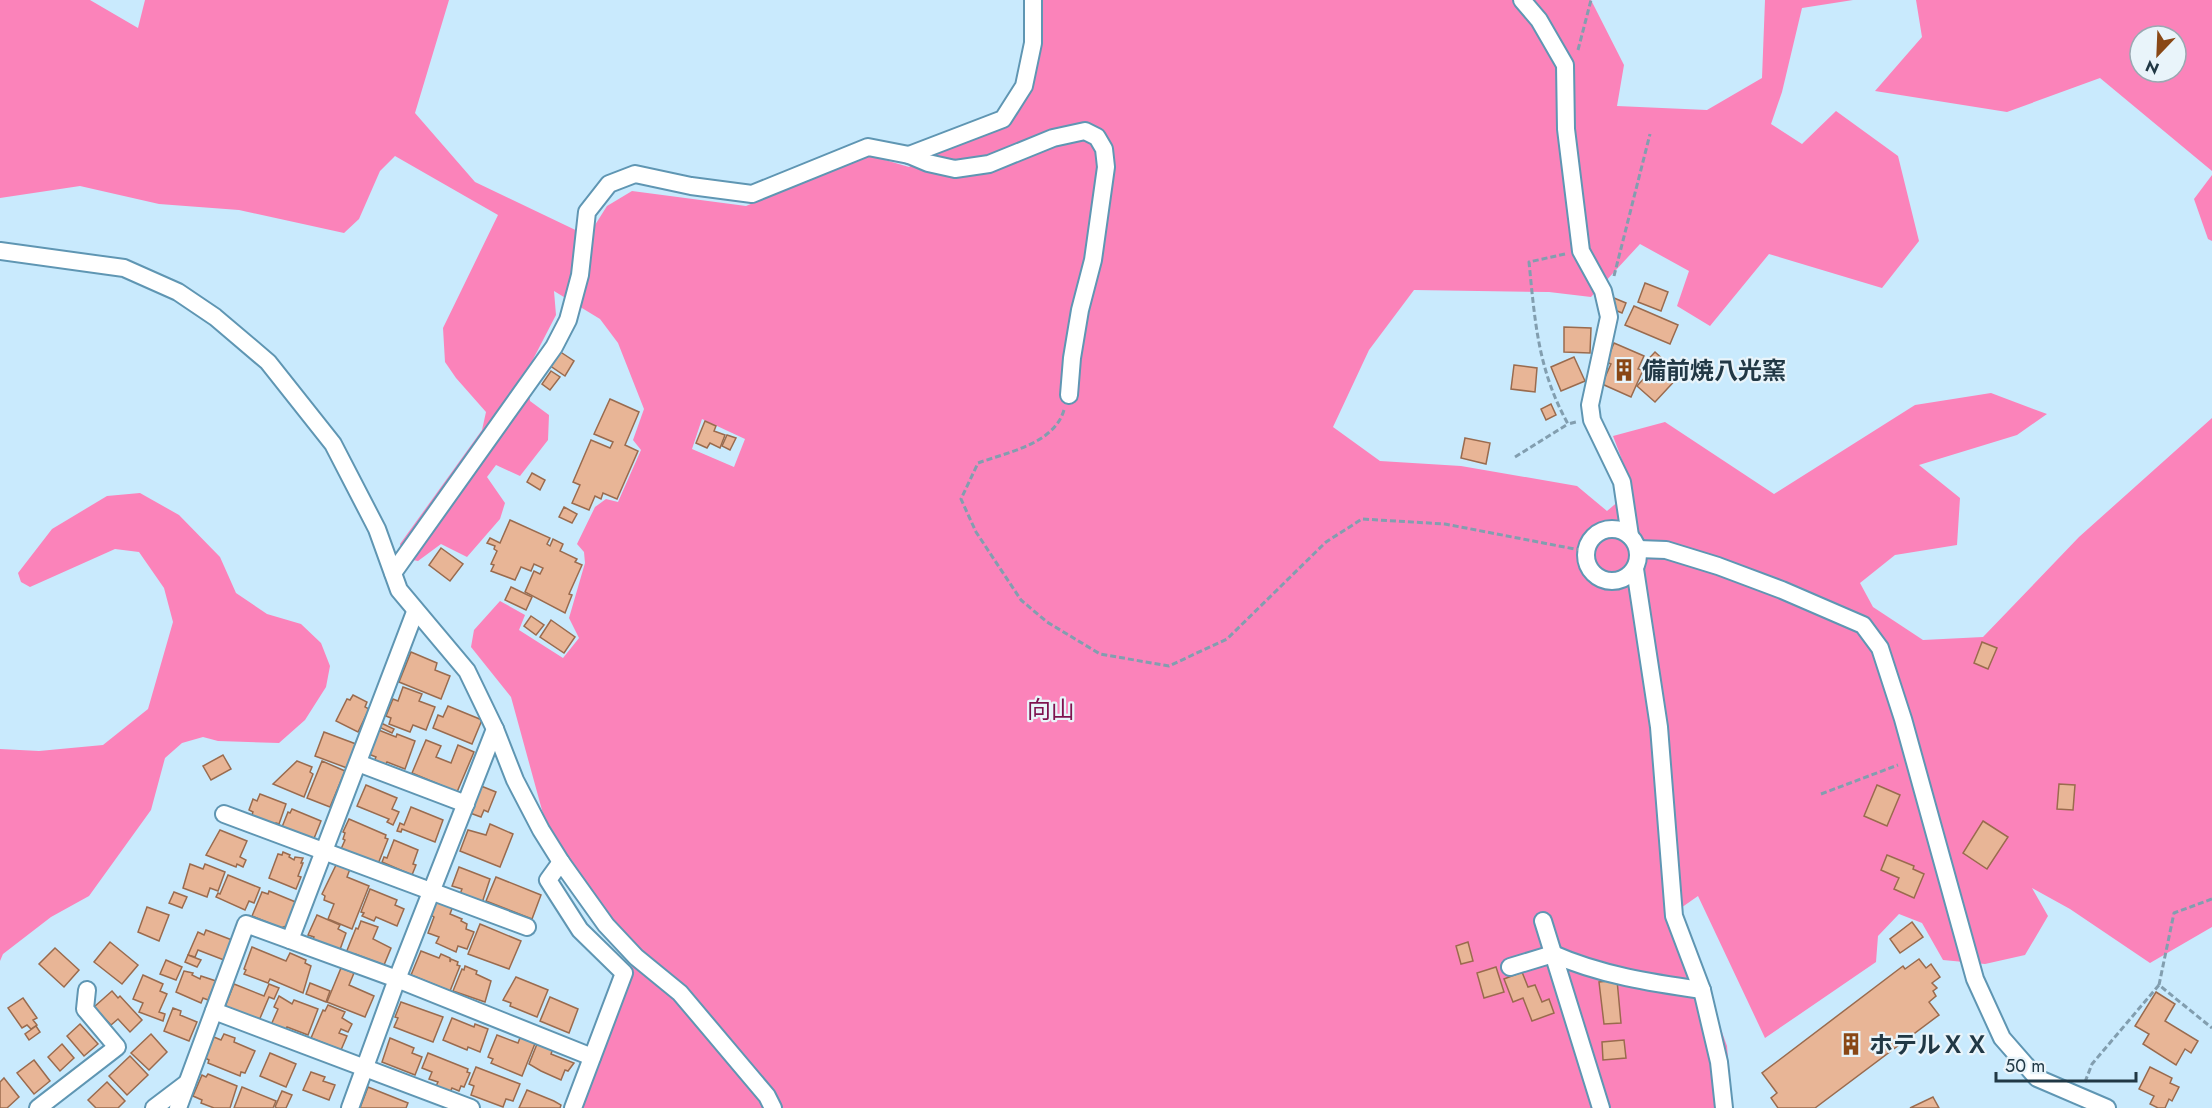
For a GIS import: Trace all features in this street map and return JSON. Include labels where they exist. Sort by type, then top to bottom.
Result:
[{"type":"street","points":[[909,155],[1003,119],[1024,86],[1033,43],[1031,0]]},
{"type":"street","points":[[1522,0],[1539,20],[1565,65],[1566,129],[1581,251],[1603,291],[1609,317],[1590,405],[1592,420],[1622,482],[1634,543],[1638,560],[1628,576],[1618,581],[1598,578],[1590,571],[1586,562],[1587,543],[1599,532],[1615,529],[1634,543],[1718,566],[1782,590],[1863,626],[1880,648],[1975,979],[2002,1038],[2037,1078],[2107,1108]]},
{"type":"street","points":[[393,573],[554,347],[568,320],[580,275],[587,212],[609,184],[635,174],[691,186],[752,194],[868,147],[909,155],[928,164],[955,169],[988,164],[1053,138],[1085,131],[1097,137],[1104,149],[1106,167],[1093,260],[1080,310],[1068,395]]},
{"type":"street","points":[[0,251],[124,268],[178,292],[215,316],[268,362],[333,444],[377,529],[399,590],[468,671],[495,729],[515,780],[561,862],[606,925],[636,957],[680,993],[767,1096],[773,1108]]},
{"type":"street","points":[[1635,568],[1659,727],[1674,916],[1702,990],[1719,1062],[1724,1108]]},
{"type":"street","points":[[290,940],[416,612]]},
{"type":"street","points":[[350,1108],[397,979],[495,729]]},
{"type":"street","points":[[358,763],[466,804]]},
{"type":"street","points":[[224,814],[528,927]]},
{"type":"street","points":[[561,862],[549,880],[580,930],[624,973],[573,1108]]},
{"type":"street","points":[[1544,921],[1601,1108]]},
{"type":"street","points":[[184,1106],[188,1081],[246,924],[397,979],[592,1057]]},
{"type":"street","points":[[1510,967],[1553,954],[1579,966],[1655,984],[1702,990]]},
{"type":"street","points":[[38,1108],[117,1047],[85,1009],[87,990]]},
{"type":"street","points":[[214,1011],[471,1108]]},
{"type":"street","points":[[154,1108],[188,1081]]},
{"type":"path","points":[[1565,65],[1575,59],[1591,0]]},
{"type":"path","points":[[1603,291],[1612,282],[1650,134]]},
{"type":"path","points":[[1568,424],[1555,400],[1538,346],[1529,262],[1581,251]]},
{"type":"path","points":[[1068,395],[1061,421],[1044,437],[978,463],[961,499],[976,532],[1021,600],[1047,622],[1100,654],[1169,666],[1227,639],[1326,542],[1362,519],[1445,524],[1585,551]]},
{"type":"path","points":[[1515,457],[1568,424],[1592,420]]},
{"type":"path","points":[[1821,794],[1913,760]]},
{"type":"path","points":[[2079,1097],[2092,1064],[2160,985],[2174,913],[2212,899]]},
{"type":"path","points":[[2160,985],[2212,1028]]},
{"type":"green space","name":"向山","points":[[0,0],[90,0],[138,28],[145,0],[449,0],[415,113],[475,182],[588,236],[607,206],[632,191],[746,206],[868,155],[909,167],[1025,97],[1038,62],[1038,0],[1591,0],[1624,65],[1617,106],[1707,110],[1762,78],[1765,0],[1853,0],[1802,8],[1782,92],[1771,124],[1802,144],[1836,111],[1898,156],[1919,241],[1882,288],[1769,254],[1710,326],[1677,306],[1689,271],[1640,244],[1591,297],[1549,292],[1414,290],[1369,350],[1333,427],[1380,461],[1461,466],[1577,486],[1607,511],[1633,489],[1613,436],[1665,422],[1774,494],[1915,405],[1991,393],[2047,414],[2017,435],[1919,465],[1960,498],[1957,545],[1895,555],[1860,583],[1873,607],[1923,640],[1983,637],[2079,537],[2212,418],[2212,927],[2150,963],[2070,909],[2032,888],[2048,916],[2025,955],[1985,964],[1943,960],[1922,923],[1899,914],[1878,936],[1876,962],[1765,1038],[1698,896],[1678,910],[1727,1046],[1732,1108],[579,1108],[637,951],[608,921],[548,832],[511,697],[471,647],[474,630],[500,601],[525,615],[519,630],[563,658],[579,638],[569,618],[585,563],[584,552],[577,544],[595,507],[606,499],[618,502],[641,450],[633,440],[644,409],[618,343],[600,319],[554,291],[556,315],[527,371],[530,401],[549,415],[548,440],[520,476],[496,465],[487,477],[505,503],[500,519],[467,557],[441,544],[418,561],[408,559],[402,553],[400,544],[482,430],[486,412],[445,362],[443,328],[498,215],[395,156],[380,171],[359,219],[344,233],[239,210],[159,204],[80,186],[0,198]],"holes":[[[702,419],[745,439],[734,467],[692,449]]]},
{"type":"green space","points":[[1916,0],[2212,0],[2212,171],[2100,78],[2007,112],[1875,91],[1922,37]]},
{"type":"green space","points":[[2212,175],[2212,241],[2208,239],[2194,199]]},
{"type":"green space","points":[[140,493],[179,515],[220,557],[236,593],[267,614],[301,624],[321,643],[330,666],[326,687],[305,720],[279,743],[218,741],[203,737],[182,743],[165,758],[151,810],[89,896],[51,917],[3,954],[0,961],[0,749],[39,751],[103,745],[148,709],[173,622],[164,588],[139,552],[115,549],[30,587],[21,582],[18,573],[52,529],[107,496]]},
{"type":"building","points":[[1645,283],[1668,292],[1661,311],[1638,302]]},
{"type":"building","points":[[1614,298],[1626,303],[1622,313],[1610,308]]},
{"type":"building","points":[[1634,306],[1678,325],[1670,344],[1625,325]]},
{"type":"building","points":[[1564,327],[1591,328],[1590,353],[1564,352]]},
{"type":"building","name":"備前焼八光窯","points":[[1614,343],[1644,356],[1638,369],[1643,370],[1631,397],[1602,384],[1611,364],[1606,362]]},
{"type":"building","points":[[559,351],[574,361],[565,376],[549,365]]},
{"type":"building","points":[[1655,352],[1680,375],[1655,402],[1637,386],[1648,374],[1641,367]]},
{"type":"building","points":[[1574,357],[1585,381],[1561,391],[1551,367]]},
{"type":"building","points":[[1514,365],[1537,368],[1535,392],[1511,389]]},
{"type":"building","points":[[551,371],[560,377],[550,390],[542,384]]},
{"type":"building","points":[[610,399],[639,412],[625,445],[638,451],[617,499],[603,493],[601,499],[595,496],[589,510],[572,503],[580,485],[573,482],[591,440],[610,448],[613,442],[594,434]]},
{"type":"building","points":[[1551,404],[1556,415],[1546,420],[1541,409]]},
{"type":"building","points":[[705,421],[716,426],[714,431],[725,435],[720,448],[710,443],[707,448],[696,443]]},
{"type":"building","points":[[727,435],[736,438],[730,450],[722,446]]},
{"type":"building","points":[[1465,438],[1490,443],[1486,464],[1461,458]]},
{"type":"building","points":[[532,473],[545,480],[540,490],[527,482]]},
{"type":"building","points":[[564,507],[577,514],[572,523],[559,517]]},
{"type":"building","points":[[510,520],[550,538],[547,544],[550,546],[553,539],[563,544],[560,551],[577,559],[575,562],[582,565],[569,594],[572,595],[565,613],[525,592],[534,571],[540,574],[543,568],[534,564],[531,571],[521,567],[515,580],[491,571],[494,565],[491,564],[497,551],[494,549],[495,546],[487,543],[490,538],[500,543]]},
{"type":"building","points":[[441,548],[463,564],[450,581],[429,565]]},
{"type":"building","points":[[511,587],[532,597],[526,610],[505,600]]},
{"type":"building","points":[[531,616],[544,625],[536,635],[524,626]]},
{"type":"building","points":[[551,620],[575,637],[564,653],[540,637]]},
{"type":"building","points":[[1982,642],[1997,648],[1988,669],[1974,663]]},
{"type":"building","points":[[411,652],[437,663],[435,670],[450,676],[441,699],[399,682]]},
{"type":"building","points":[[403,687],[422,694],[419,701],[435,707],[426,730],[413,725],[410,732],[389,724],[391,718],[386,716],[393,699],[398,701]]},
{"type":"building","points":[[353,695],[367,702],[365,707],[369,709],[358,732],[336,721],[347,699],[350,700]]},
{"type":"building","points":[[448,706],[482,720],[472,744],[433,728],[438,715],[443,717]]},
{"type":"building","points":[[381,723],[394,729],[392,733],[379,727]]},
{"type":"building","points":[[376,729],[415,741],[405,769],[387,762],[384,768],[373,764],[376,757],[366,753]]},
{"type":"building","points":[[324,732],[356,744],[347,768],[315,756]]},
{"type":"building","points":[[426,740],[441,746],[436,757],[451,763],[458,745],[474,752],[457,792],[412,773]]},
{"type":"building","points":[[223,755],[231,769],[211,780],[203,766]]},
{"type":"building","points":[[297,761],[312,767],[310,772],[313,774],[304,797],[273,784]]},
{"type":"building","points":[[322,761],[345,771],[330,807],[307,798]]},
{"type":"building","points":[[2059,784],[2075,785],[2073,810],[2057,809]]},
{"type":"building","points":[[366,785],[397,798],[392,809],[399,812],[393,825],[387,822],[389,819],[357,806]]},
{"type":"building","points":[[1877,785],[1900,795],[1887,826],[1864,816]]},
{"type":"building","points":[[481,786],[496,792],[488,812],[484,810],[481,817],[470,813]]},
{"type":"building","points":[[260,794],[286,804],[279,824],[276,823],[274,828],[251,818],[253,812],[249,810],[253,799],[257,801]]},
{"type":"building","points":[[411,807],[443,820],[435,842],[402,829],[401,832],[397,831],[400,823],[404,825]]},
{"type":"building","points":[[292,809],[321,821],[313,841],[282,827],[288,812],[290,813]]},
{"type":"building","points":[[349,819],[386,835],[385,838],[388,839],[378,864],[341,849],[345,840],[343,832]]},
{"type":"building","points":[[1983,821],[2008,837],[1987,869],[1963,853]]},
{"type":"building","points":[[490,824],[513,834],[500,867],[460,851],[468,830],[486,835]]},
{"type":"building","points":[[220,830],[247,841],[240,857],[246,860],[243,867],[237,864],[236,867],[206,855]]},
{"type":"building","points":[[394,840],[418,850],[412,875],[382,862],[384,857],[387,858]]},
{"type":"building","points":[[283,852],[294,860],[295,857],[303,858],[298,876],[301,877],[296,889],[269,878],[278,854],[282,855]]},
{"type":"building","points":[[1887,855],[1914,866],[1913,869],[1924,874],[1914,898],[1894,889],[1899,878],[1881,870]]},
{"type":"building","points":[[337,863],[350,869],[347,877],[369,886],[352,929],[328,919],[334,904],[324,900],[325,896],[322,894]]},
{"type":"building","points":[[190,864],[203,869],[205,864],[225,872],[218,891],[210,888],[207,897],[183,888]]},
{"type":"building","points":[[459,867],[490,879],[482,903],[460,894],[462,889],[452,886]]},
{"type":"building","points":[[228,875],[260,888],[254,903],[249,901],[245,910],[216,897],[218,893],[220,894]]},
{"type":"building","points":[[496,877],[541,895],[532,919],[486,901]]},
{"type":"building","points":[[370,889],[397,900],[395,905],[404,909],[397,926],[376,917],[374,921],[362,916],[364,913],[361,912]]},
{"type":"building","points":[[269,891],[298,903],[289,925],[281,928],[252,916],[262,892],[268,894]]},
{"type":"building","points":[[174,892],[187,897],[182,908],[169,903]]},
{"type":"building","points":[[437,900],[453,906],[450,914],[462,919],[461,921],[467,924],[466,929],[474,932],[467,949],[458,946],[456,952],[436,943],[439,937],[428,933],[434,917],[431,915]]},
{"type":"building","points":[[147,907],[169,915],[159,941],[138,932]]},
{"type":"building","points":[[317,915],[340,925],[338,929],[346,933],[338,955],[311,944],[314,937],[308,935]]},
{"type":"building","points":[[361,921],[378,927],[373,939],[391,948],[384,965],[346,953]]},
{"type":"building","points":[[1912,922],[1923,937],[1900,953],[1890,939]]},
{"type":"building","points":[[480,924],[521,941],[509,969],[468,954]]},
{"type":"building","points":[[206,930],[232,940],[224,960],[198,950],[195,957],[188,955],[198,932],[204,935]]},
{"type":"building","points":[[110,942],[138,965],[122,984],[94,962]]},
{"type":"building","points":[[1468,942],[1473,961],[1461,964],[1456,946]]},
{"type":"building","points":[[252,947],[286,961],[290,953],[306,960],[305,963],[311,966],[303,993],[270,979],[268,983],[244,974]]},
{"type":"building","points":[[55,948],[79,970],[64,987],[39,964]]},
{"type":"building","points":[[421,951],[439,958],[441,954],[450,958],[450,962],[451,959],[458,962],[457,965],[460,966],[450,991],[411,975]]},
{"type":"building","points":[[188,955],[201,960],[197,967],[185,962]]},
{"type":"building","name":"ホテルＸＸ","points":[[1919,959],[1926,968],[1931,964],[1940,977],[1932,983],[1937,988],[1933,991],[1936,996],[1929,1002],[1939,1015],[1815,1108],[1778,1108],[1771,1098],[1777,1093],[1762,1073],[1903,966],[1905,969]]},
{"type":"building","points":[[166,960],[182,967],[176,980],[160,974]]},
{"type":"building","points":[[465,966],[491,981],[485,1002],[453,991]]},
{"type":"building","points":[[1496,967],[1504,992],[1484,998],[1477,973]]},
{"type":"building","points":[[341,968],[354,973],[349,985],[374,996],[365,1017],[327,1002]]},
{"type":"building","points":[[184,971],[193,973],[192,975],[200,979],[201,976],[216,981],[208,1000],[203,998],[201,1003],[176,992]]},
{"type":"building","points":[[1522,972],[1528,987],[1535,985],[1542,1002],[1549,999],[1554,1013],[1532,1021],[1523,998],[1513,1002],[1504,979]]},
{"type":"building","points":[[143,975],[163,984],[160,991],[167,994],[159,1012],[165,1014],[163,1021],[139,1012],[143,1003],[133,999]]},
{"type":"building","points":[[516,977],[548,990],[537,1017],[510,1006],[511,1003],[503,1000]]},
{"type":"building","points":[[1617,980],[1621,1023],[1604,1024],[1599,982]]},
{"type":"building","points":[[310,983],[330,991],[326,1002],[306,994]]},
{"type":"building","points":[[234,984],[264,996],[269,984],[279,988],[274,999],[269,997],[258,1023],[224,1009]]},
{"type":"building","points":[[112,991],[118,998],[120,996],[142,1020],[130,1032],[118,1019],[111,1025],[94,1007]]},
{"type":"building","points":[[2156,992],[2175,1004],[2165,1021],[2198,1041],[2191,1053],[2185,1049],[2176,1065],[2143,1044],[2149,1034],[2135,1026]]},
{"type":"building","points":[[279,996],[292,1004],[294,1000],[318,1009],[308,1035],[287,1027],[285,1031],[271,1025],[278,1009],[274,1007]]},
{"type":"building","points":[[550,997],[578,1009],[569,1033],[540,1021]]},
{"type":"building","points":[[23,998],[37,1018],[33,1020],[37,1025],[31,1029],[27,1025],[22,1028],[8,1008]]},
{"type":"building","points":[[401,1002],[443,1017],[433,1042],[394,1027]]},
{"type":"building","points":[[328,1005],[345,1012],[342,1018],[352,1024],[348,1032],[341,1029],[339,1033],[347,1036],[341,1050],[311,1038],[323,1010],[325,1011]]},
{"type":"building","points":[[173,1008],[181,1011],[180,1015],[197,1022],[189,1041],[164,1031]]},
{"type":"building","points":[[452,1018],[474,1027],[475,1024],[488,1029],[480,1052],[468,1047],[467,1050],[443,1040]]},
{"type":"building","points":[[80,1024],[98,1044],[84,1056],[67,1036]]},
{"type":"building","points":[[36,1026],[40,1032],[29,1040],[25,1034]]},
{"type":"building","points":[[523,1030],[538,1036],[522,1076],[491,1063],[493,1059],[488,1057],[497,1035],[518,1043]]},
{"type":"building","points":[[151,1034],[167,1052],[149,1070],[131,1053]]},
{"type":"building","points":[[224,1034],[235,1038],[234,1042],[255,1051],[245,1073],[241,1072],[240,1076],[208,1063],[209,1060],[205,1058],[214,1037],[221,1040]]},
{"type":"building","points":[[390,1038],[414,1048],[412,1053],[422,1057],[415,1075],[382,1062]]},
{"type":"building","points":[[539,1039],[554,1046],[551,1054],[574,1063],[568,1071],[565,1070],[561,1080],[529,1064]]},
{"type":"building","points":[[1624,1040],[1626,1058],[1603,1060],[1602,1042]]},
{"type":"building","points":[[62,1044],[74,1058],[60,1071],[48,1057]]},
{"type":"building","points":[[270,1053],[296,1064],[286,1087],[260,1076]]},
{"type":"building","points":[[428,1053],[468,1069],[467,1072],[470,1073],[464,1087],[461,1086],[459,1091],[452,1088],[450,1092],[436,1086],[438,1082],[429,1079],[432,1072],[422,1068]]},
{"type":"building","points":[[130,1056],[148,1075],[127,1095],[109,1076]]},
{"type":"building","points":[[34,1060],[50,1081],[34,1094],[17,1073]]},
{"type":"building","points":[[476,1067],[520,1084],[513,1101],[506,1099],[503,1107],[471,1095],[474,1086],[469,1084]]},
{"type":"building","points":[[2150,1067],[2172,1078],[2170,1083],[2179,1087],[2172,1101],[2169,1099],[2165,1108],[2158,1108],[2150,1104],[2154,1096],[2139,1089]]},
{"type":"building","points":[[311,1072],[325,1077],[323,1081],[335,1085],[329,1100],[303,1090]]},
{"type":"building","points":[[208,1074],[237,1086],[230,1108],[214,1108],[201,1103],[202,1100],[193,1096],[202,1075],[206,1077]]},
{"type":"building","points":[[4,1078],[19,1097],[7,1108],[0,1108],[0,1082]]},
{"type":"building","points":[[107,1082],[125,1101],[118,1108],[96,1108],[88,1100]]},
{"type":"building","points":[[242,1087],[276,1101],[273,1108],[234,1108]]},
{"type":"building","points":[[368,1087],[408,1103],[406,1108],[360,1108]]},
{"type":"building","points":[[527,1090],[554,1101],[561,1105],[560,1108],[519,1108]]},
{"type":"building","points":[[282,1091],[292,1095],[286,1108],[277,1108],[275,1107]]},
{"type":"building","points":[[1933,1097],[1939,1108],[1910,1108]]},
{"type":"place","name":"備前焼八光窯","points":[[1624,370]]},
{"type":"place","name":"ホテルＸＸ","points":[[1851,1044]]}]
